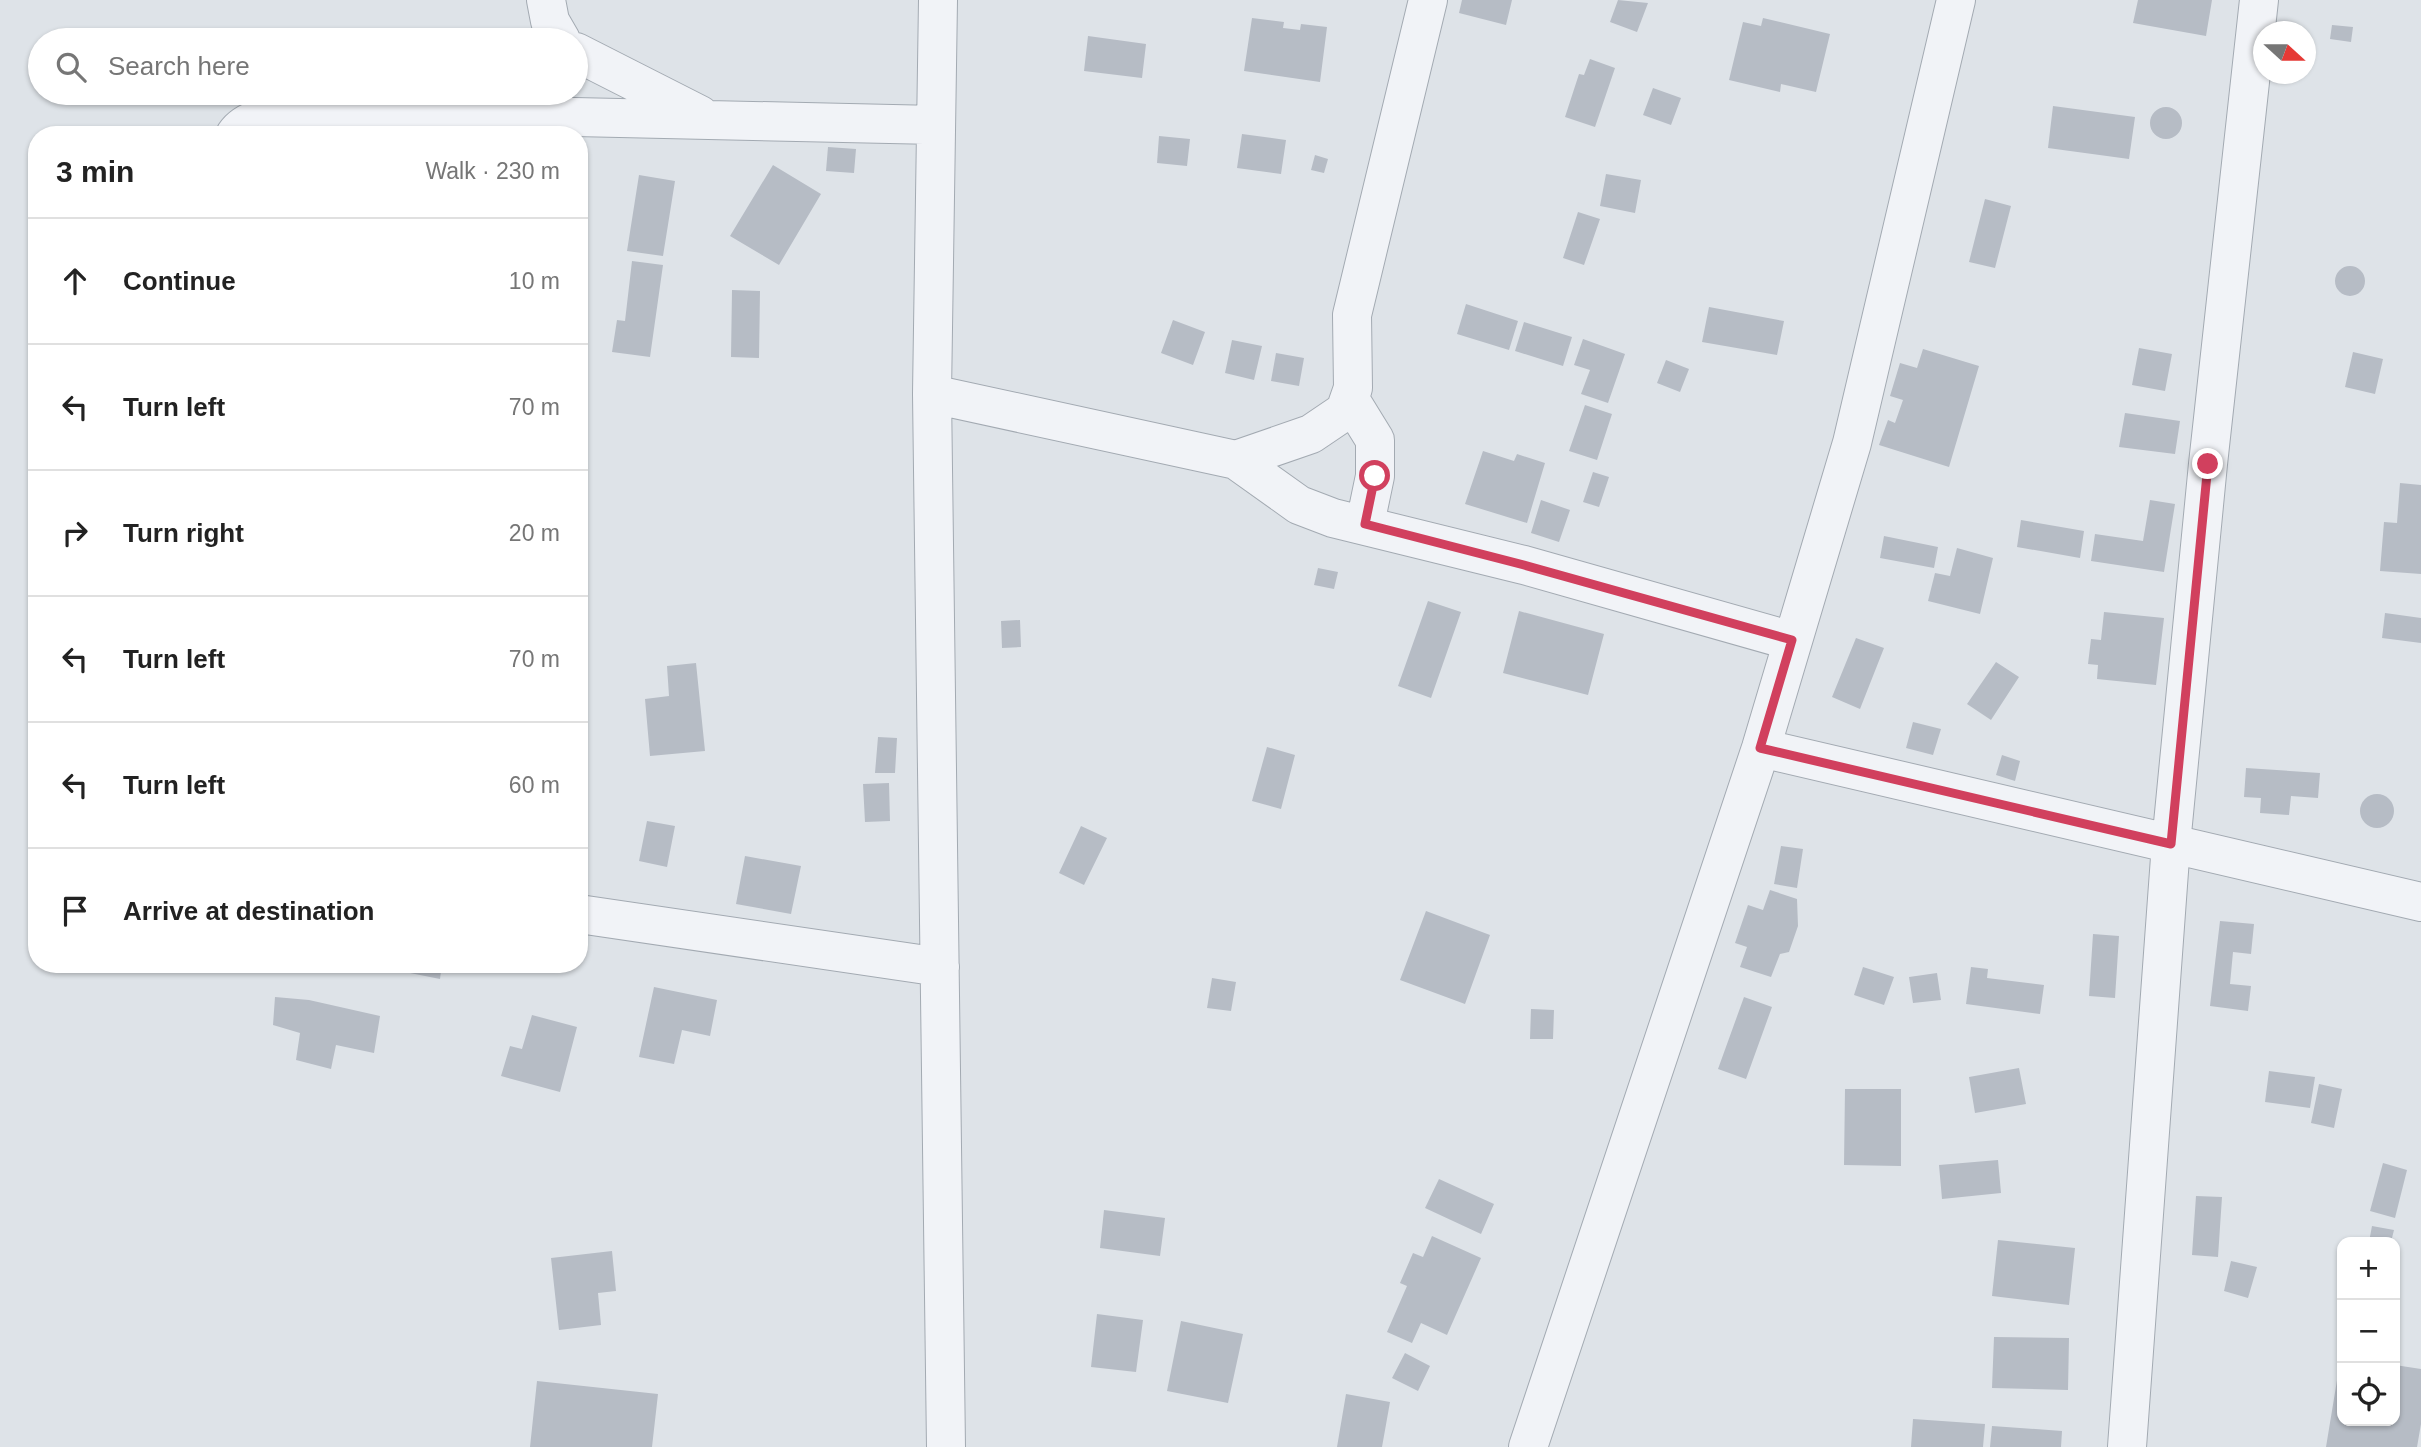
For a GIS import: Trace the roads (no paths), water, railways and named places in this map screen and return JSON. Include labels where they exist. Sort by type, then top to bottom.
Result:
[{"type":"street","points":[[546,0],[554,28]]},
{"type":"street","points":[[938,0],[932,394],[946,1447]]},
{"type":"street","points":[[1236,460],[1311,434],[1345,411],[1351,401],[1352,315],[1428,0]]},
{"type":"street","points":[[1528,1447],[1760,748],[1852,443],[1956,0]]},
{"type":"street","points":[[2127,1447],[2171,844],[2259,0]]},
{"type":"street","points":[[588,58],[708,119]]},
{"type":"street","points":[[242,126],[265,115],[352,112],[936,125]]},
{"type":"street","points":[[932,394],[1236,460],[1299,505],[1333,518],[1524,565],[1792,640]]},
{"type":"street","points":[[1351,401],[1375,440],[1375,476],[1365,524]]},
{"type":"street","points":[[1760,748],[2421,902]]},
{"type":"street","points":[[588,915],[940,967]]}]
